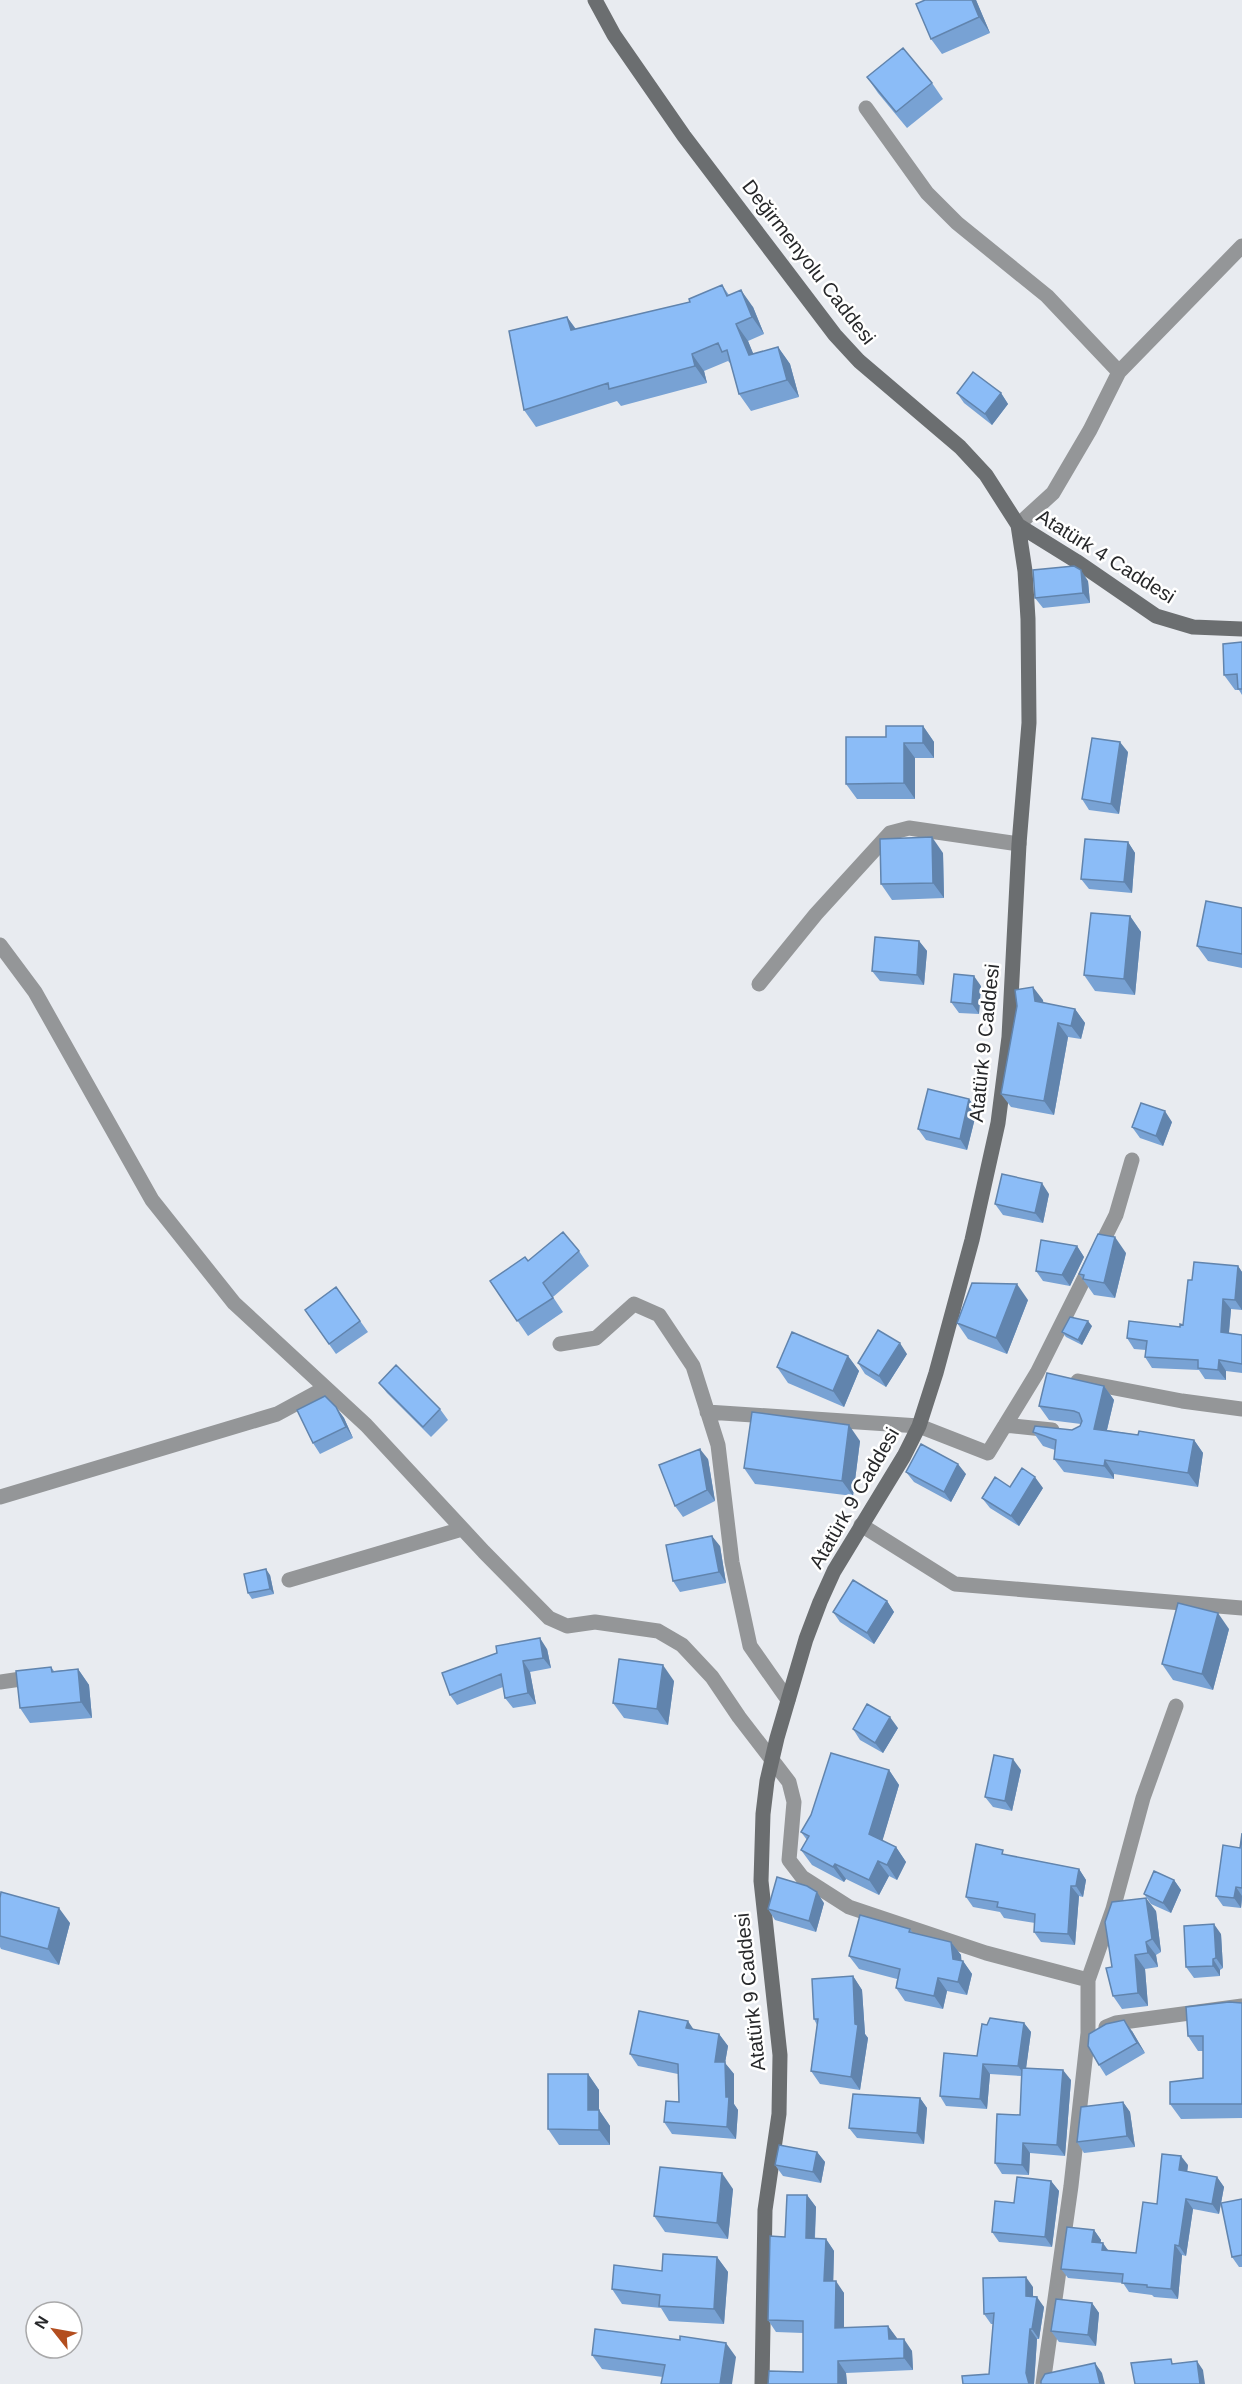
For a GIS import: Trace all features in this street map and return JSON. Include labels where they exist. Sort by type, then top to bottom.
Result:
[{"type":"street","name":"Değirmenyolu Caddesi","points":[[595,0],[620,44],[684,136],[835,335],[860,361],[960,447],[986,475],[1018,525]]},
{"type":"street","points":[[866,108],[927,193],[957,223],[1047,296],[1119,372]]},
{"type":"street","points":[[1018,525],[1053,493],[1090,430],[1119,372],[1242,246]]},
{"type":"street","name":"Atatürk 4 Caddesi","points":[[1018,525],[1076,561],[1156,616],[1193,627],[1242,629]]},
{"type":"street","name":"Atatürk 9 Caddesi","points":[[762,2384],[765,2210],[780,2103],[780,2055],[761,1881],[763,1814],[772,1759],[788,1700],[820,1602],[834,1571],[904,1456],[919,1426],[969,1252],[998,1123],[1011,1016],[1019,844],[1029,723],[1025,571],[1018,525]]},
{"type":"street","points":[[759,984],[816,914],[890,833],[909,828],[1019,844]]},
{"type":"street","points":[[0,945],[35,992],[152,1200],[234,1303],[366,1425],[462,1529],[549,1618],[567,1626],[594,1622],[658,1631],[682,1645],[712,1677],[789,1782],[794,1802],[789,1860],[802,1877],[849,1907],[986,1953],[1088,1980]]},
{"type":"street","points":[[707,1412],[919,1426],[988,1453],[1005,1425],[1048,1375],[1116,1215],[1132,1160]]},
{"type":"street","points":[[560,1344],[596,1338],[634,1304],[659,1315],[693,1366],[718,1445],[732,1562],[750,1646],[788,1700]]},
{"type":"street","points":[[1048,1375],[1182,1401],[1242,1409]]},
{"type":"street","points":[[0,1497],[277,1414],[325,1388]]},
{"type":"street","points":[[1005,1425],[1071,1432]]},
{"type":"street","points":[[861,1525],[955,1584],[1242,1608]]},
{"type":"street","points":[[289,1580],[462,1529]]},
{"type":"street","points":[[0,1682],[21,1679]]},
{"type":"street","points":[[1043,2384],[1071,2186],[1088,2033],[1088,1980],[1113,1909],[1143,1798],[1176,1706]]},
{"type":"street","points":[[1088,2033],[1116,2023],[1242,2006]]},
{"type":"building","points":[[925,0],[972,0],[979,17],[931,39],[916,4]]},
{"type":"building","points":[[903,48],[932,83],[896,112],[867,77]]},
{"type":"building","points":[[722,285],[727,296],[741,290],[752,317],[736,324],[749,355],[778,347],[787,380],[739,394],[727,350],[722,352],[718,343],[692,354],[695,366],[609,389],[608,383],[524,410],[509,331],[567,317],[571,330],[690,302],[689,299]]},
{"type":"building","points":[[973,372],[1001,393],[985,414],[957,393]]},
{"type":"building","points":[[1074,566],[1081,570],[1083,593],[1035,598],[1033,570]]},
{"type":"building","points":[[1242,642],[1242,689],[1238,689],[1237,674],[1224,675],[1223,644]]},
{"type":"building","points":[[886,726],[923,726],[923,743],[904,743],[904,783],[846,784],[846,737],[886,737]]},
{"type":"building","points":[[1092,738],[1120,742],[1111,804],[1082,799]]},
{"type":"building","points":[[932,837],[933,883],[881,884],[880,839]]},
{"type":"building","points":[[1085,839],[1128,842],[1124,882],[1081,879]]},
{"type":"building","points":[[1206,901],[1242,908],[1242,954],[1197,946]]},
{"type":"building","points":[[1091,913],[1130,916],[1124,979],[1084,975]]},
{"type":"building","points":[[875,937],[919,941],[917,975],[872,971]]},
{"type":"building","points":[[954,974],[974,976],[972,1004],[951,1002]]},
{"type":"building","points":[[1033,987],[1035,1001],[1075,1009],[1071,1026],[1058,1023],[1044,1101],[1001,1094],[1017,1006],[1015,990]]},
{"type":"building","points":[[928,1089],[969,1099],[960,1139],[918,1129]]},
{"type":"building","points":[[1141,1103],[1165,1111],[1156,1136],[1132,1127]]},
{"type":"building","points":[[1002,1174],[1042,1183],[1035,1213],[995,1204]]},
{"type":"building","points":[[563,1232],[579,1251],[543,1283],[553,1298],[517,1321],[490,1281],[525,1257],[528,1261]]},
{"type":"building","points":[[1098,1234],[1115,1237],[1104,1283],[1083,1279],[1084,1275],[1079,1274]]},
{"type":"building","points":[[1041,1240],[1077,1246],[1062,1275],[1036,1271]]},
{"type":"building","points":[[1194,1262],[1238,1266],[1235,1300],[1223,1299],[1221,1332],[1242,1335],[1242,1364],[1219,1360],[1218,1370],[1198,1368],[1198,1360],[1145,1357],[1147,1341],[1127,1338],[1129,1321],[1180,1327],[1180,1324],[1183,1325],[1188,1280],[1192,1280]]},
{"type":"building","points":[[972,1283],[1017,1284],[996,1338],[957,1323]]},
{"type":"building","points":[[336,1287],[360,1321],[329,1344],[305,1310]]},
{"type":"building","points":[[1070,1317],[1088,1321],[1078,1340],[1062,1332]]},
{"type":"building","points":[[878,1330],[900,1343],[879,1376],[858,1363]]},
{"type":"building","points":[[792,1332],[848,1356],[833,1391],[777,1367]]},
{"type":"building","points":[[396,1365],[440,1409],[423,1427],[379,1383]]},
{"type":"building","points":[[1047,1373],[1104,1386],[1094,1429],[1138,1435],[1139,1431],[1194,1440],[1188,1473],[1105,1460],[1104,1466],[1054,1459],[1056,1440],[1033,1432],[1035,1426],[1072,1430],[1080,1426],[1082,1421],[1079,1413],[1074,1411],[1039,1406]]},
{"type":"building","points":[[325,1396],[336,1407],[346,1427],[313,1443],[297,1410]]},
{"type":"building","points":[[752,1412],[849,1425],[842,1481],[744,1468]]},
{"type":"building","points":[[921,1444],[958,1464],[944,1492],[906,1472]]},
{"type":"building","points":[[700,1449],[707,1490],[675,1506],[659,1465]]},
{"type":"building","points":[[1022,1468],[1035,1477],[1011,1516],[982,1498],[995,1477],[1010,1487]]},
{"type":"building","points":[[712,1536],[719,1572],[673,1581],[666,1545]]},
{"type":"building","points":[[266,1569],[270,1589],[248,1593],[244,1574]]},
{"type":"building","points":[[853,1580],[887,1601],[867,1633],[833,1612]]},
{"type":"building","points":[[1178,1603],[1218,1613],[1202,1674],[1162,1664]]},
{"type":"building","points":[[540,1638],[543,1658],[523,1661],[528,1693],[505,1698],[501,1674],[450,1695],[442,1673],[497,1653],[496,1646]]},
{"type":"building","points":[[619,1659],[663,1665],[657,1709],[613,1703]]},
{"type":"building","points":[[51,1667],[52,1672],[78,1669],[81,1702],[20,1708],[16,1671]]},
{"type":"building","points":[[867,1704],[890,1717],[875,1743],[853,1729]]},
{"type":"building","points":[[831,1753],[889,1770],[869,1834],[896,1847],[887,1865],[878,1861],[869,1880],[835,1864],[833,1867],[801,1850],[809,1836],[801,1832],[811,1815]]},
{"type":"building","points":[[994,1755],[1013,1759],[1005,1801],[985,1797]]},
{"type":"building","points":[[1242,1833],[1242,1888],[1236,1887],[1234,1898],[1216,1896],[1223,1845],[1240,1848]]},
{"type":"building","points":[[976,1844],[1003,1850],[1002,1854],[1079,1869],[1076,1886],[1071,1886],[1068,1934],[1034,1932],[1035,1914],[997,1907],[998,1902],[966,1897]]},
{"type":"building","points":[[1154,1871],[1174,1880],[1163,1903],[1144,1894]]},
{"type":"building","points":[[777,1877],[807,1886],[817,1892],[809,1921],[768,1909]]},
{"type":"building","points":[[1,1892],[59,1908],[48,1949],[0,1936]]},
{"type":"building","points":[[1146,1898],[1152,1939],[1146,1942],[1148,1953],[1135,1955],[1138,1993],[1113,1996],[1106,1968],[1112,1967],[1105,1922],[1112,1902]]},
{"type":"building","points":[[860,1915],[910,1929],[909,1932],[951,1942],[953,1959],[963,1961],[958,1982],[938,1978],[934,1996],[896,1988],[900,1969],[849,1956]]},
{"type":"building","points":[[1214,1924],[1216,1958],[1213,1959],[1213,1966],[1186,1967],[1184,1926]]},
{"type":"building","points":[[853,1976],[855,2024],[858,2025],[851,2077],[811,2071],[818,2019],[814,2019],[812,1979]]},
{"type":"building","points":[[1229,2002],[1242,2003],[1242,2104],[1170,2104],[1170,2082],[1203,2078],[1203,2036],[1188,2036],[1186,2007]]},
{"type":"building","points":[[639,2011],[688,2021],[686,2028],[719,2034],[715,2062],[725,2062],[726,2097],[729,2097],[727,2127],[664,2122],[666,2101],[679,2102],[678,2064],[630,2054]]},
{"type":"building","points":[[990,2018],[1024,2023],[1018,2066],[983,2064],[980,2099],[940,2096],[944,2053],[977,2056],[982,2024],[987,2025]]},
{"type":"building","points":[[1124,2020],[1137,2043],[1099,2065],[1088,2046],[1089,2034],[1106,2024]]},
{"type":"building","points":[[1022,2068],[1063,2070],[1057,2145],[1023,2143],[1022,2165],[995,2163],[997,2114],[1020,2115]]},
{"type":"building","points":[[548,2074],[588,2074],[588,2110],[599,2110],[599,2130],[548,2129]]},
{"type":"building","points":[[853,2094],[920,2098],[917,2133],[849,2128]]},
{"type":"building","points":[[1123,2102],[1127,2136],[1077,2142],[1081,2107]]},
{"type":"building","points":[[779,2145],[817,2152],[813,2172],[775,2165]]},
{"type":"building","points":[[1162,2154],[1181,2156],[1179,2170],[1217,2177],[1212,2204],[1186,2199],[1179,2246],[1175,2245],[1171,2289],[1122,2283],[1123,2274],[1061,2269],[1067,2227],[1094,2230],[1092,2242],[1103,2243],[1102,2250],[1136,2253],[1143,2202],[1157,2204]]},
{"type":"building","points":[[660,2167],[722,2173],[717,2223],[654,2216]]},
{"type":"building","points":[[1017,2177],[1051,2181],[1045,2237],[992,2232],[995,2201],[1014,2203]]},
{"type":"building","points":[[787,2195],[807,2195],[806,2238],[826,2239],[824,2281],[836,2281],[835,2328],[888,2326],[889,2339],[904,2339],[904,2358],[838,2361],[838,2384],[768,2384],[769,2371],[803,2372],[803,2321],[768,2320],[770,2236],[785,2237]]},
{"type":"building","points":[[1242,2199],[1242,2255],[1232,2257],[1221,2203]]},
{"type":"building","points":[[663,2254],[717,2257],[714,2309],[659,2306],[660,2295],[612,2289],[614,2265],[662,2271]]},
{"type":"building","points":[[1026,2277],[1026,2296],[1037,2297],[1032,2329],[1030,2329],[1026,2373],[1029,2384],[963,2384],[962,2376],[989,2374],[994,2313],[984,2314],[983,2278]]},
{"type":"building","points":[[1056,2299],[1092,2303],[1088,2335],[1051,2331]]},
{"type":"building","points":[[595,2329],[680,2340],[680,2336],[726,2343],[720,2384],[661,2384],[665,2365],[592,2355]]},
{"type":"building","points":[[1171,2359],[1172,2364],[1197,2361],[1200,2384],[1135,2384],[1131,2363]]},
{"type":"building","points":[[1095,2363],[1100,2384],[1041,2384],[1045,2374]]}]
